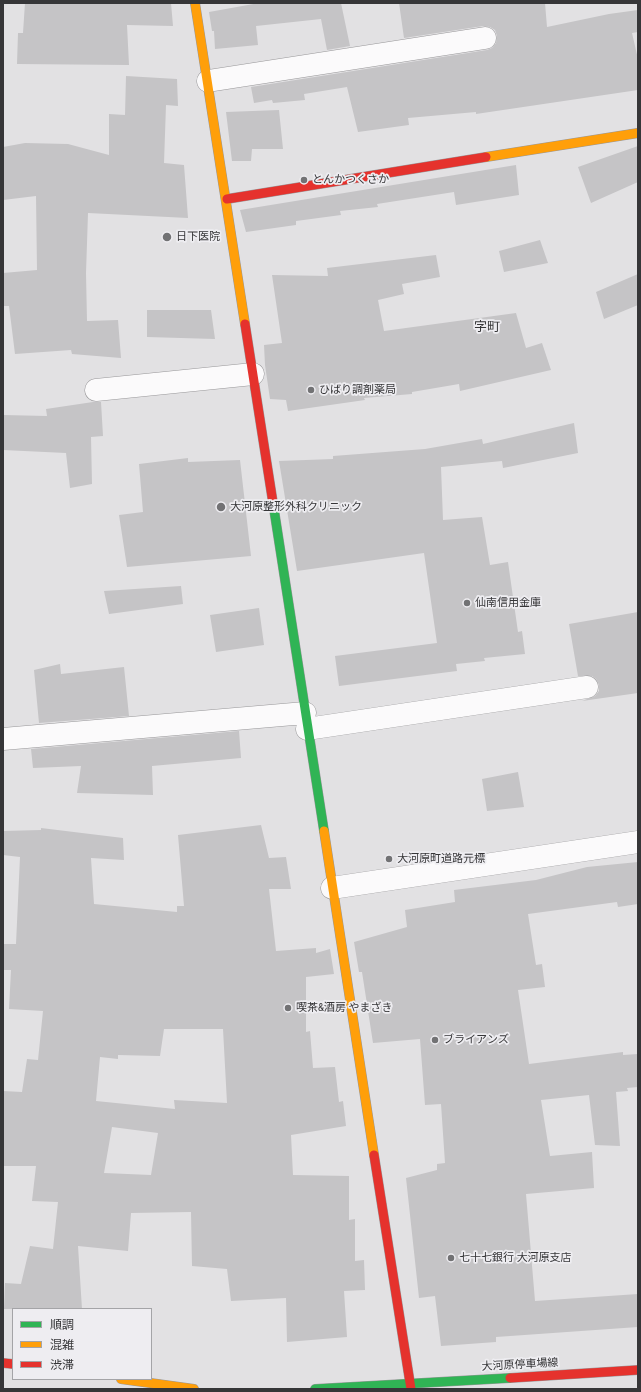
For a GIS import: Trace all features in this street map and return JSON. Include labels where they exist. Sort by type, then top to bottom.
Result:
[{"type":"street","points":[[195,3],[227,199],[306,721],[411,1386]]},
{"type":"street","points":[[208,81],[485,38]]},
{"type":"street","points":[[227,199],[638,133]]},
{"type":"street","points":[[96,390],[253,374]]},
{"type":"street","points":[[3,739],[306,721],[586,687]]},
{"type":"street","points":[[332,888],[638,842]]},
{"type":"street","name":"大河原停車場線","points":[[315,1389],[411,1386],[638,1370]]},
{"type":"street","points":[[128,1380],[194,1389]]},
{"type":"building","points":[[25,3],[171,3],[173,26],[127,25],[129,65],[17,64],[18,33],[23,33]]},
{"type":"building","points":[[259,3],[341,3],[350,46],[327,50],[321,19],[256,26],[258,45],[215,49],[214,31],[212,31],[209,12]]},
{"type":"building","points":[[399,3],[545,3],[547,27],[609,14],[638,10],[638,32],[632,33],[638,59],[638,90],[476,114],[476,112],[408,118],[409,125],[358,132],[347,87],[304,94],[305,100],[273,103],[272,100],[254,103],[251,87],[487,50],[492,48],[496,43],[497,36],[495,30],[490,27],[483,26],[404,38]]},
{"type":"building","points":[[126,76],[177,79],[178,106],[166,105],[164,163],[184,165],[188,218],[88,213],[86,273],[87,321],[118,320],[121,358],[72,354],[71,350],[15,354],[9,306],[3,306],[3,273],[37,270],[36,196],[3,200],[3,147],[25,143],[68,144],[109,155],[109,114],[125,115]]},
{"type":"building","points":[[279,110],[283,149],[252,149],[251,161],[232,161],[226,112]]},
{"type":"building","points":[[638,146],[638,182],[591,203],[578,167]]},
{"type":"building","points":[[516,165],[519,195],[456,205],[454,192],[377,204],[378,207],[340,211],[341,215],[296,221],[296,225],[246,232],[240,210]]},
{"type":"building","points":[[540,240],[548,263],[504,272],[499,251]]},
{"type":"building","points":[[436,255],[440,277],[402,284],[404,294],[378,300],[384,331],[516,313],[526,348],[542,343],[551,370],[460,391],[459,384],[412,392],[412,394],[364,398],[365,400],[288,411],[286,400],[270,399],[265,365],[264,345],[282,343],[272,275],[328,276],[327,268]]},
{"type":"building","points":[[638,274],[638,305],[604,319],[596,292]]},
{"type":"building","points":[[147,310],[211,310],[215,339],[147,337]]},
{"type":"building","points":[[101,402],[103,436],[91,437],[92,484],[70,488],[66,453],[3,450],[3,415],[47,416],[46,409]]},
{"type":"building","points":[[574,423],[578,453],[503,468],[502,461],[441,467],[443,520],[482,517],[490,565],[508,562],[518,632],[522,631],[525,654],[484,658],[485,661],[456,664],[457,671],[339,686],[335,656],[437,643],[424,553],[297,571],[279,461],[333,459],[333,456],[425,449],[482,439],[483,444]]},
{"type":"building","points":[[188,458],[188,462],[240,460],[251,556],[127,567],[119,515],[143,512],[139,464]]},
{"type":"building","points":[[181,586],[183,604],[109,614],[104,591]]},
{"type":"building","points":[[259,608],[264,645],[216,652],[210,615]]},
{"type":"building","points":[[638,612],[638,693],[582,701],[595,696],[599,691],[599,685],[596,679],[592,676],[578,676],[569,624]]},
{"type":"building","points":[[60,664],[61,674],[124,667],[129,716],[39,723],[34,670]]},
{"type":"building","points":[[239,731],[241,758],[152,766],[153,795],[77,793],[81,766],[33,768],[31,749]]},
{"type":"building","points":[[518,772],[524,807],[487,811],[482,779]]},
{"type":"building","points":[[261,825],[269,858],[286,857],[291,889],[269,889],[276,951],[316,948],[316,953],[330,949],[334,974],[306,977],[306,1032],[310,1031],[313,1068],[335,1067],[339,1102],[343,1101],[346,1126],[291,1135],[293,1175],[349,1176],[349,1220],[355,1219],[355,1261],[364,1260],[365,1290],[344,1291],[347,1337],[287,1342],[286,1298],[231,1301],[227,1269],[192,1266],[191,1212],[131,1213],[128,1251],[78,1246],[82,1308],[4,1309],[5,1283],[21,1284],[30,1246],[53,1249],[58,1202],[32,1201],[36,1166],[3,1166],[3,1091],[22,1092],[27,1059],[38,1060],[43,1011],[9,1009],[11,970],[3,970],[3,944],[16,944],[20,857],[3,855],[3,831],[41,830],[41,828],[123,838],[124,860],[91,858],[94,904],[177,912],[177,906],[184,906],[178,835]],"holes":[[[164,1029],[223,1029],[227,1103],[174,1100],[175,1109],[96,1101],[100,1057],[118,1059],[118,1055],[160,1056]],[[112,1127],[158,1133],[151,1175],[104,1173]]]},
{"type":"building","points":[[638,862],[638,904],[618,907],[617,902],[528,914],[536,965],[542,964],[545,987],[518,990],[529,1064],[623,1052],[623,1055],[638,1054],[638,1087],[627,1088],[628,1091],[616,1092],[620,1146],[595,1145],[589,1095],[541,1100],[550,1156],[592,1152],[594,1188],[526,1194],[535,1301],[638,1294],[638,1327],[496,1337],[496,1342],[441,1346],[435,1296],[419,1298],[406,1178],[437,1170],[437,1164],[445,1163],[441,1104],[425,1105],[420,1039],[373,1043],[362,972],[359,972],[354,942],[407,927],[405,910],[455,902],[454,890],[536,880],[587,867]]},
{"type":"traffic: fast","points":[[273,503],[324,831]]},
{"type":"traffic: fast","points":[[315,1389],[510,1378]]},
{"type":"traffic: slow","points":[[195,3],[245,324]]},
{"type":"traffic: slow","points":[[486,157],[638,133]]},
{"type":"traffic: slow","points":[[324,831],[374,1155]]},
{"type":"traffic: slow","points":[[128,1380],[194,1389]]},
{"type":"traffic: jam","points":[[227,199],[486,157]]},
{"type":"traffic: jam","points":[[245,324],[273,503]]},
{"type":"traffic: jam","points":[[374,1155],[411,1389]]},
{"type":"traffic: jam","points":[[3,1363],[12,1364]]},
{"type":"traffic: jam","points":[[510,1378],[638,1370]]},
{"type":"place","name":"とんかつくさか","points":[[304,180]]},
{"type":"place","name":"日下医院","points":[[167,237]]},
{"type":"place","name":"ひばり調剤薬局","points":[[311,390]]},
{"type":"place","name":"大河原整形外科クリニック","points":[[221,507]]},
{"type":"place","name":"仙南信用金庫","points":[[467,603]]},
{"type":"place","name":"大河原町道路元標","points":[[389,859]]},
{"type":"place","name":"喫茶&酒房 やまざき","points":[[288,1008]]},
{"type":"place","name":"ブライアンズ","points":[[435,1040]]},
{"type":"place","name":"七十七銀行 大河原支店","points":[[451,1258]]},
{"type":"district","name":"字町","points":[[487,328]]}]
